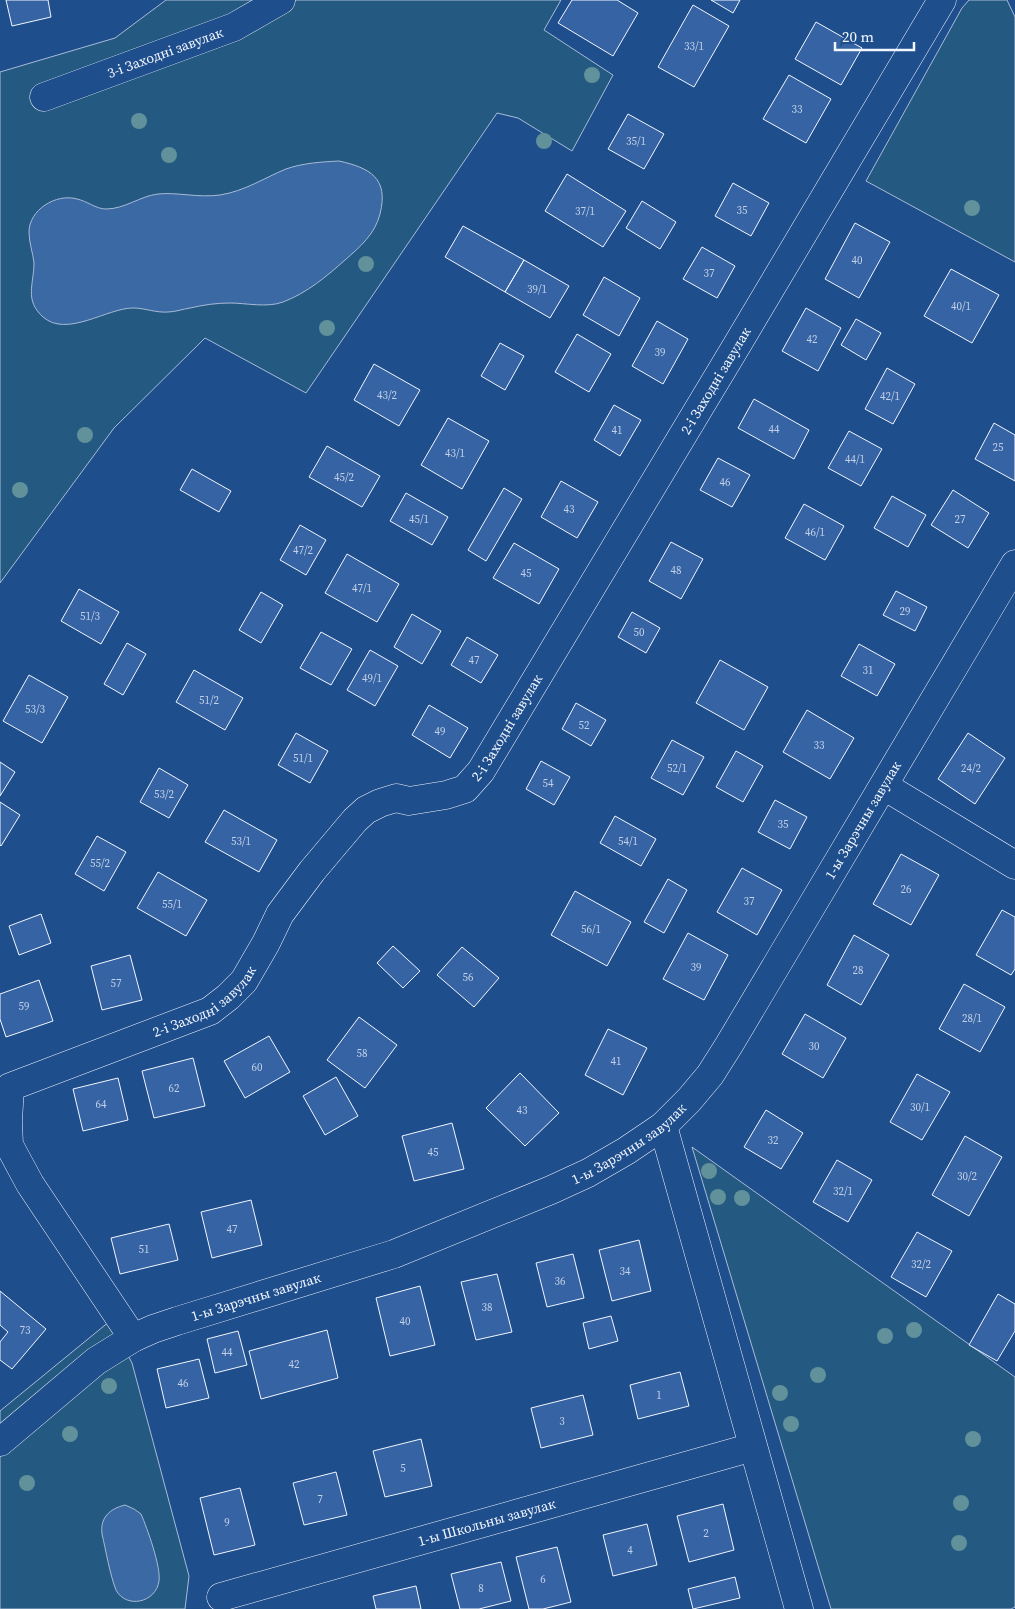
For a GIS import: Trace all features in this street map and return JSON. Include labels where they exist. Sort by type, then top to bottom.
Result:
[{"type":"street","name":"3-і Заходні завулак","points":[[44,97],[234,27],[281,0]]},
{"type":"street","name":"2-і Заходні завулак","points":[[133,1338],[30,1184],[9,1145],[10,1088],[210,1011],[228,997],[244,980],[266,943],[280,914],[312,871],[355,820],[366,810],[396,798],[409,801],[446,795],[466,789],[481,772],[942,0]]},
{"type":"street","name":"1-ы Зарэчны завулак","points":[[0,1442],[96,1361],[133,1338],[177,1321],[394,1254],[588,1173],[626,1151],[663,1126],[710,1075],[729,1045],[1015,564]]},
{"type":"street","points":[[884,786],[1015,865]]},
{"type":"street","points":[[663,1126],[799,1609]]},
{"type":"street","name":"1-ы Школьны завулак","points":[[221,1597],[753,1447]]},
{"type":"shaded area","points":[[166,0],[561,0],[544,30],[613,75],[572,151],[518,118],[497,113],[306,393],[205,338],[114,428],[0,583],[0,72],[115,38]]},
{"type":"shaded area","points":[[969,0],[1007,0],[1015,17],[1015,262],[866,181],[962,8]]},
{"type":"shaded area","points":[[339,161],[368,171],[379,183],[382,192],[382,202],[378,221],[366,240],[351,255],[316,284],[292,298],[270,305],[220,303],[171,312],[133,308],[123,309],[87,320],[64,324],[53,323],[37,311],[31,292],[34,263],[29,236],[30,224],[39,210],[53,201],[69,198],[77,199],[106,209],[120,207],[158,194],[220,195],[246,187],[292,167]]},
{"type":"shaded area","points":[[692,1147],[1015,1377],[1015,1607],[1011,1609],[831,1609]]},
{"type":"shaded area","points":[[110,1321],[132,1363],[189,1576],[185,1609],[0,1609],[0,1411]]},
{"type":"shaded area","points":[[125,1505],[141,1514],[158,1566],[159,1581],[157,1588],[147,1599],[140,1601],[127,1600],[116,1590],[102,1534],[102,1523],[107,1515],[114,1509]]},
{"type":"building","points":[[6,0],[48,0],[51,17],[12,26]]},
{"type":"building","points":[[572,0],[617,0],[638,13],[613,56],[558,23]]},
{"type":"building","points":[[711,0],[740,0],[733,13]]},
{"type":"building","points":[[693,5],[729,26],[694,87],[658,67]]},
{"type":"building","points":[[816,22],[862,48],[841,85],[795,59]]},
{"type":"building","points":[[789,75],[831,99],[806,143],[763,119]]},
{"type":"building","points":[[628,114],[664,134],[644,169],[608,149]]},
{"type":"building","points":[[567,174],[626,211],[603,247],[545,211]]},
{"type":"building","points":[[733,183],[769,203],[751,236],[715,216]]},
{"type":"building","points":[[642,201],[676,222],[660,249],[626,228]]},
{"type":"building","points":[[855,223],[890,242],[859,298],[825,279]]},
{"type":"building","points":[[463,226],[524,260],[505,292],[445,257]]},
{"type":"building","points":[[702,247],[735,266],[717,298],[683,279]]},
{"type":"building","points":[[524,260],[569,286],[550,318],[505,292]]},
{"type":"building","points":[[951,269],[999,295],[972,343],[924,316]]},
{"type":"building","points":[[604,277],[640,298],[619,336],[583,315]]},
{"type":"building","points":[[806,308],[841,328],[818,371],[782,351]]},
{"type":"building","points":[[856,319],[881,333],[866,360],[841,345]]},
{"type":"building","points":[[657,321],[688,339],[663,384],[632,366]]},
{"type":"building","points":[[577,334],[611,354],[589,392],[555,372]]},
{"type":"building","points":[[500,343],[524,356],[505,390],[481,376]]},
{"type":"building","points":[[374,364],[420,390],[399,426],[354,400]]},
{"type":"building","points":[[887,368],[915,384],[893,424],[865,409]]},
{"type":"building","points":[[754,399],[809,430],[794,459],[738,428]]},
{"type":"building","points":[[614,405],[641,420],[620,456],[594,440]]},
{"type":"building","points":[[448,418],[489,441],[462,489],[421,465]]},
{"type":"building","points":[[994,423],[1015,435],[1015,481],[975,459]]},
{"type":"building","points":[[849,431],[882,449],[861,486],[828,468]]},
{"type":"building","points":[[327,446],[380,476],[362,507],[309,477]]},
{"type":"building","points":[[718,458],[750,475],[732,507],[700,490]]},
{"type":"building","points":[[192,469],[231,491],[219,512],[180,490]]},
{"type":"building","points":[[561,481],[598,502],[577,538],[541,517]]},
{"type":"building","points":[[504,488],[522,499],[486,561],[468,550]]},
{"type":"building","points":[[953,490],[989,513],[968,548],[931,525]]},
{"type":"building","points":[[406,493],[448,517],[432,545],[390,521]]},
{"type":"building","points":[[892,496],[926,515],[908,547],[874,528]]},
{"type":"building","points":[[804,504],[844,526],[825,560],[785,538]]},
{"type":"building","points":[[300,525],[326,540],[306,575],[280,560]]},
{"type":"building","points":[[671,542],[703,559],[681,599],[649,581]]},
{"type":"building","points":[[514,543],[559,569],[539,604],[493,578]]},
{"type":"building","points":[[347,554],[399,584],[377,622],[325,593]]},
{"type":"building","points":[[79,589],[119,612],[101,644],[61,621]]},
{"type":"building","points":[[896,591],[927,607],[915,631],[883,615]]},
{"type":"building","points":[[261,592],[283,605],[261,643],[239,630]]},
{"type":"building","points":[[632,612],[660,628],[646,653],[618,637]]},
{"type":"building","points":[[412,614],[441,631],[422,664],[394,647]]},
{"type":"building","points":[[321,632],[352,649],[331,685],[300,668]]},
{"type":"building","points":[[467,637],[498,655],[481,683],[451,665]]},
{"type":"building","points":[[127,643],[146,654],[123,695],[104,684]]},
{"type":"building","points":[[859,644],[895,664],[877,696],[841,676]]},
{"type":"building","points":[[370,650],[398,666],[375,706],[347,690]]},
{"type":"building","points":[[720,660],[768,687],[744,730],[696,703]]},
{"type":"building","points":[[194,670],[243,698],[225,730],[176,702]]},
{"type":"building","points":[[29,675],[68,697],[42,743],[3,721]]},
{"type":"building","points":[[576,703],[606,720],[591,746],[562,729]]},
{"type":"building","points":[[429,705],[468,728],[450,758],[412,735]]},
{"type":"building","points":[[807,710],[854,738],[830,779],[783,752]]},
{"type":"building","points":[[296,733],[328,751],[310,783],[278,765]]},
{"type":"building","points":[[968,733],[1005,758],[975,804],[938,779]]},
{"type":"building","points":[[672,740],[704,757],[683,795],[651,778]]},
{"type":"building","points":[[736,751],[763,766],[743,802],[716,787]]},
{"type":"building","points":[[541,761],[570,777],[554,805],[526,789]]},
{"type":"building","points":[[0,762],[15,772],[0,796]]},
{"type":"building","points":[[159,768],[188,785],[169,818],[140,802]]},
{"type":"building","points":[[775,800],[807,817],[790,849],[758,832]]},
{"type":"building","points":[[0,802],[20,815],[1,846],[0,845]]},
{"type":"building","points":[[224,810],[277,840],[259,872],[205,842]]},
{"type":"building","points":[[615,816],[656,839],[641,866],[600,843]]},
{"type":"building","points":[[97,836],[126,852],[104,891],[75,874]]},
{"type":"building","points":[[901,854],[939,875],[911,925],[873,904]]},
{"type":"building","points":[[742,868],[782,890],[757,935],[717,912]]},
{"type":"building","points":[[158,872],[207,900],[186,936],[137,908]]},
{"type":"building","points":[[668,879],[687,890],[664,933],[644,922]]},
{"type":"building","points":[[575,891],[631,922],[607,966],[551,935]]},
{"type":"building","points":[[1002,910],[1015,917],[1015,969],[1011,975],[976,955]]},
{"type":"building","points":[[41,914],[51,943],[19,955],[9,926]]},
{"type":"building","points":[[688,933],[728,955],[704,1000],[663,979]]},
{"type":"building","points":[[854,935],[889,955],[861,1005],[827,985]]},
{"type":"building","points":[[393,946],[420,971],[403,988],[377,963]]},
{"type":"building","points":[[462,947],[499,978],[474,1007],[437,975]]},
{"type":"building","points":[[130,955],[142,1000],[102,1010],[91,966]]},
{"type":"building","points":[[39,980],[53,1021],[6,1037],[0,1019],[0,994]]},
{"type":"building","points":[[964,984],[1005,1007],[980,1052],[939,1029]]},
{"type":"building","points":[[805,1014],[846,1038],[823,1078],[782,1054]]},
{"type":"building","points":[[359,1017],[397,1045],[365,1088],[327,1060]]},
{"type":"building","points":[[608,1029],[647,1048],[623,1095],[585,1075]]},
{"type":"building","points":[[269,1036],[290,1072],[245,1098],[224,1061]]},
{"type":"building","points":[[193,1058],[205,1106],[154,1118],[142,1071]]},
{"type":"building","points":[[520,1073],[559,1113],[525,1146],[486,1108]]},
{"type":"building","points":[[917,1074],[950,1092],[922,1140],[890,1122]]},
{"type":"building","points":[[336,1077],[358,1116],[325,1135],[303,1096]]},
{"type":"building","points":[[118,1078],[128,1120],[83,1131],[73,1089]]},
{"type":"building","points":[[766,1110],[803,1133],[781,1169],[744,1147]]},
{"type":"building","points":[[452,1123],[464,1169],[414,1181],[402,1136]]},
{"type":"building","points":[[965,1136],[1002,1157],[969,1216],[932,1195]]},
{"type":"building","points":[[837,1160],[872,1180],[848,1222],[813,1202]]},
{"type":"building","points":[[251,1200],[262,1245],[212,1258],[201,1212]]},
{"type":"building","points":[[169,1224],[178,1260],[120,1274],[111,1238]]},
{"type":"building","points":[[917,1232],[952,1251],[926,1297],[891,1277]]},
{"type":"building","points":[[639,1240],[651,1291],[612,1301],[599,1250]]},
{"type":"building","points":[[573,1254],[584,1298],[547,1307],[536,1263]]},
{"type":"building","points":[[497,1274],[512,1332],[476,1340],[461,1282]]},
{"type":"building","points":[[420,1286],[435,1345],[390,1356],[376,1298]]},
{"type":"building","points":[[0,1291],[46,1329],[12,1369],[0,1360],[0,1342],[8,1332],[0,1325]]},
{"type":"building","points":[[998,1294],[1015,1304],[1015,1331],[997,1361],[969,1345]]},
{"type":"building","points":[[611,1316],[618,1341],[589,1349],[583,1323]]},
{"type":"building","points":[[327,1330],[338,1378],[261,1399],[249,1351]]},
{"type":"building","points":[[238,1331],[247,1365],[215,1373],[207,1339]]},
{"type":"building","points":[[199,1359],[209,1398],[166,1408],[157,1369]]},
{"type":"building","points":[[680,1372],[689,1406],[638,1419],[630,1385]]},
{"type":"building","points":[[583,1395],[593,1435],[541,1448],[531,1408]]},
{"type":"building","points":[[421,1439],[432,1486],[385,1497],[373,1451]]},
{"type":"building","points":[[336,1472],[347,1515],[304,1525],[293,1483]]},
{"type":"building","points":[[240,1488],[255,1545],[214,1555],[200,1498]]},
{"type":"building","points":[[723,1504],[734,1550],[689,1562],[677,1516]]},
{"type":"building","points":[[647,1524],[657,1565],[613,1576],[603,1535]]},
{"type":"building","points":[[557,1547],[571,1602],[543,1609],[529,1609],[516,1557]]},
{"type":"building","points":[[501,1562],[511,1601],[479,1609],[460,1609],[451,1574]]},
{"type":"building","points":[[735,1577],[740,1598],[693,1609],[688,1589]]},
{"type":"building","points":[[416,1586],[421,1609],[376,1609],[373,1596]]}]
